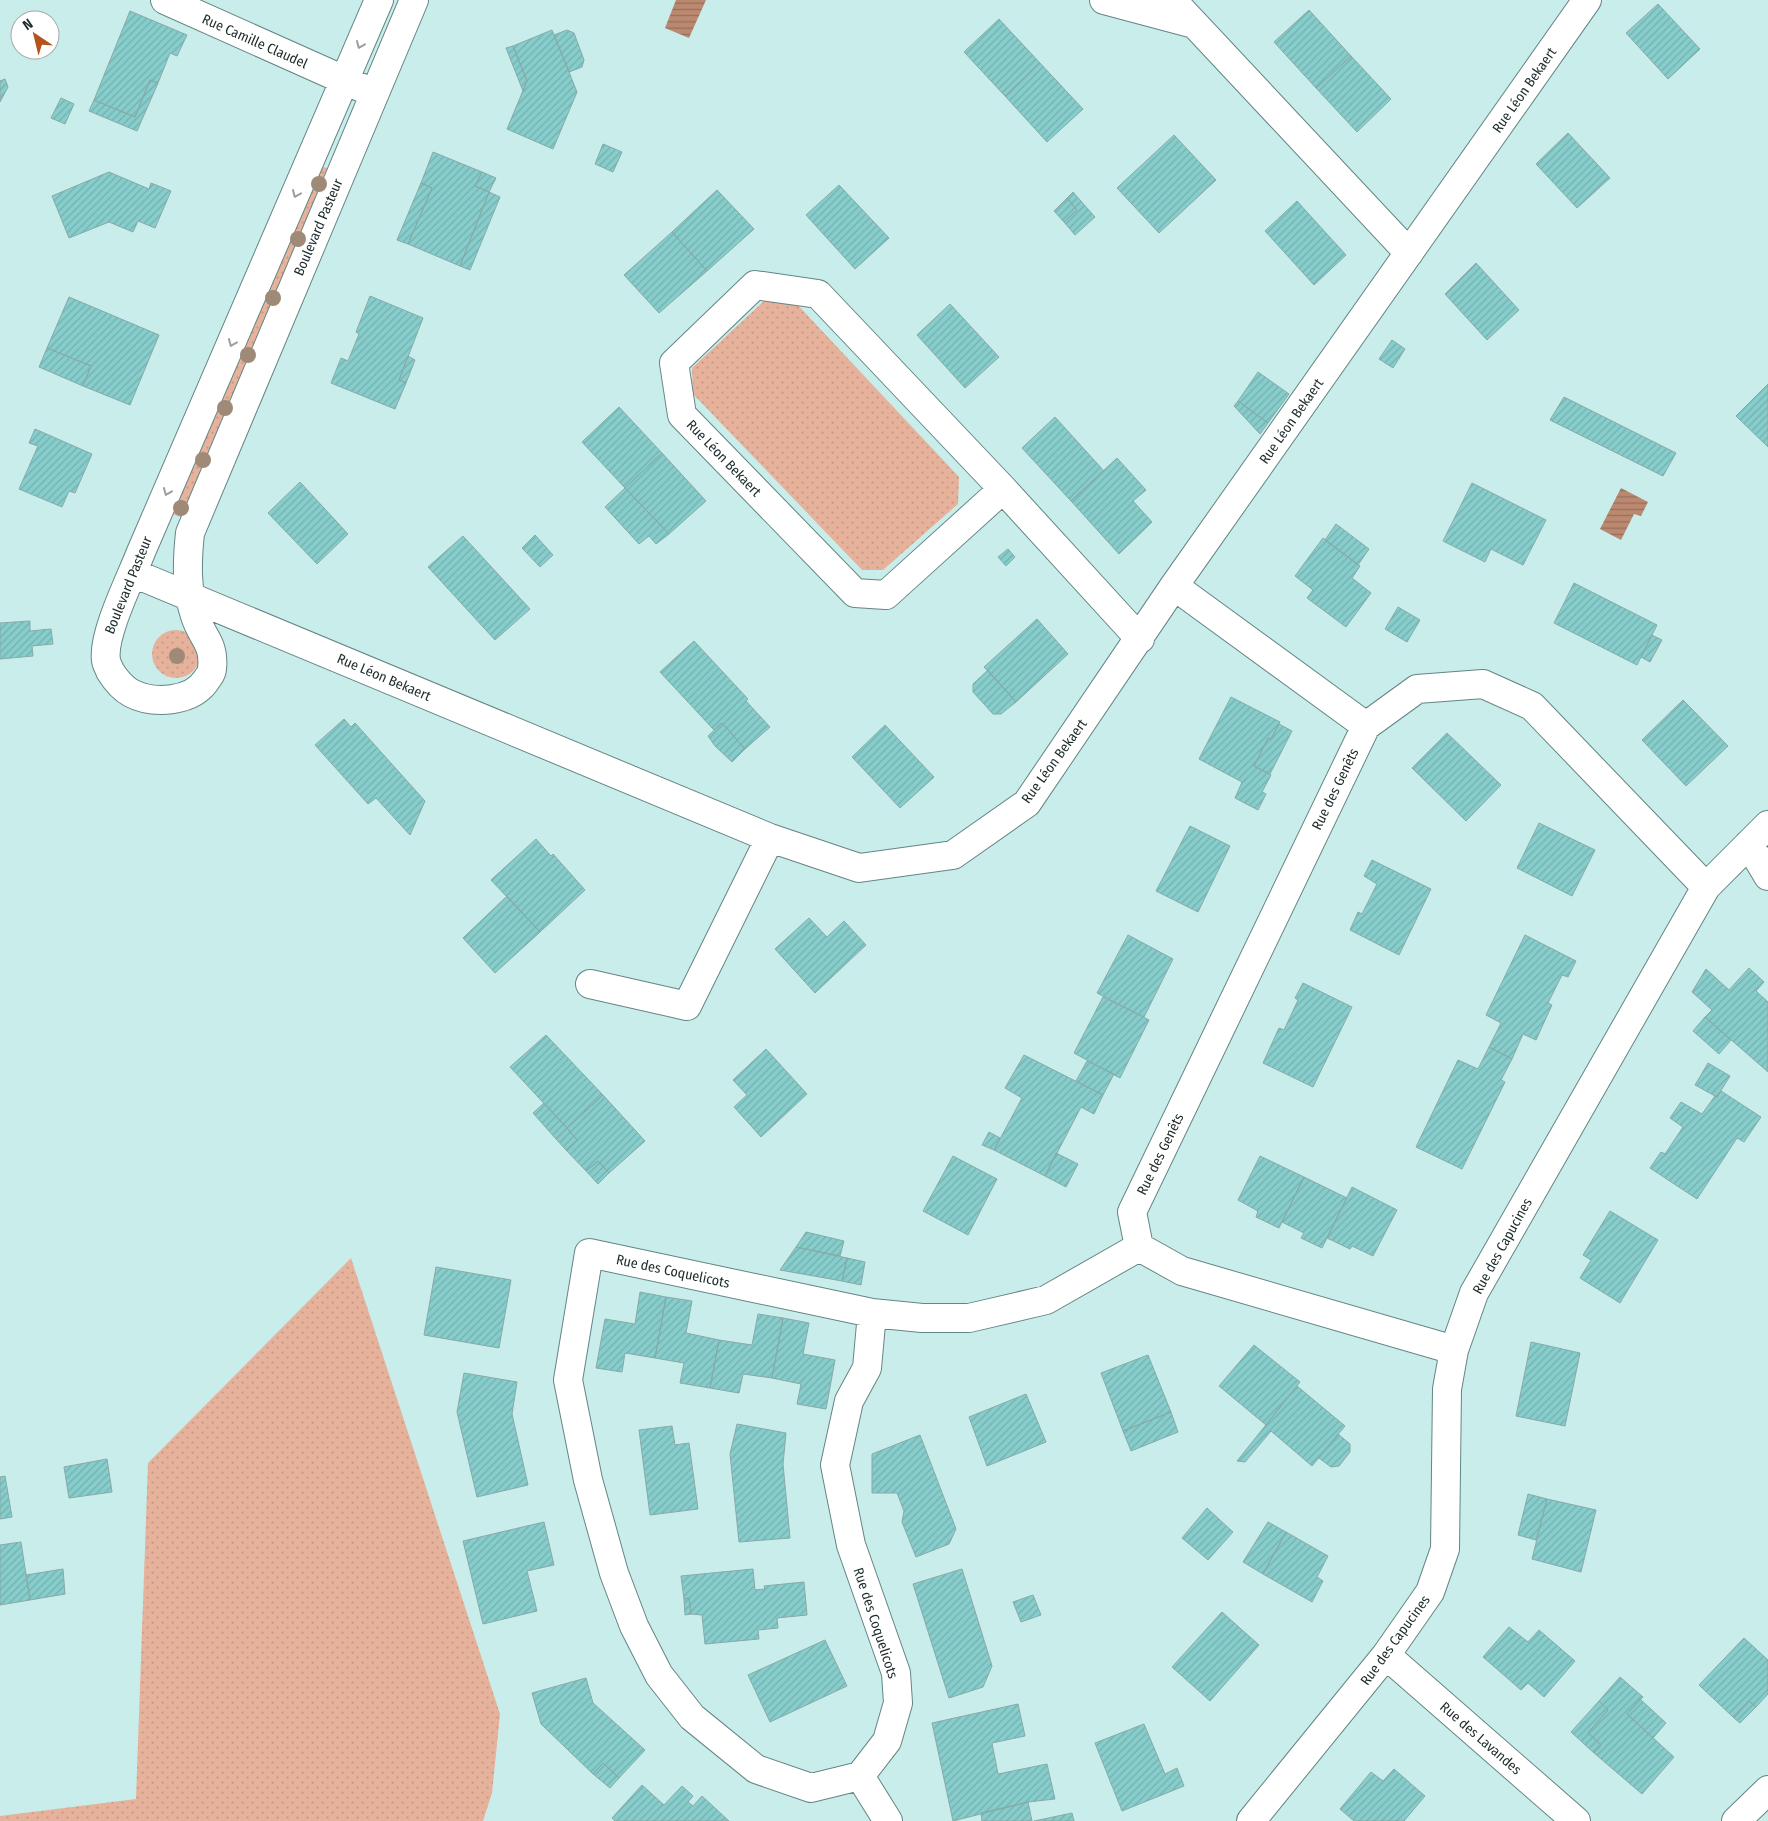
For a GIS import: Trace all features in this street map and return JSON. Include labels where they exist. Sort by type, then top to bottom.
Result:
[{"type":"street","name":"Rue Camille Claudel","points":[[165,0],[374,94]]},
{"type":"street","name":"Boulevard Pasteur","points":[[379,0],[106,639],[106,662],[115,679],[131,692],[146,697],[166,699],[184,696],[202,688],[212,671],[212,648],[195,617],[188,586],[187,561],[190,533],[414,0]]},
{"type":"street","points":[[1104,0],[1194,24]]},
{"type":"street","points":[[1172,0],[1409,253]]},
{"type":"street","name":"Rue Léon Bekaert","points":[[191,598],[770,838],[859,868],[953,855],[1027,803],[1140,639],[1174,586],[1586,0]]},
{"type":"street","name":"Rue Léon Bekaert","points":[[1003,489],[886,595],[856,593],[682,415],[674,362],[755,285],[818,294],[1003,489],[1140,639]]},
{"type":"street","points":[[133,573],[191,598]]},
{"type":"street","points":[[1174,586],[1366,726]]},
{"type":"street","name":"Rue des Genêts","points":[[1140,1247],[1132,1212],[1366,726],[1417,689],[1484,684],[1532,706],[1706,887]]},
{"type":"street","points":[[1759,835],[1768,876]]},
{"type":"street","name":"Rue des Capucines","points":[[1251,1821],[1386,1655],[1430,1592],[1445,1549],[1447,1389],[1454,1350],[1474,1293],[1706,887],[1759,835]]},
{"type":"street","points":[[590,984],[687,1006],[770,838]]},
{"type":"street","points":[[872,1313],[922,1318],[970,1318],[1046,1300],[1140,1247],[1182,1270],[1454,1350]]},
{"type":"street","name":"Rue des Coquelicots","points":[[590,1253],[872,1313],[867,1368],[849,1401],[835,1465],[851,1545],[896,1673],[898,1703],[886,1741],[860,1776],[811,1788],[756,1770],[692,1717],[659,1676],[634,1626],[614,1573],[588,1480],[568,1380],[590,1253]]},
{"type":"street","name":"Rue des Lavandes","points":[[1386,1655],[1576,1821]]},
{"type":"street","points":[[860,1776],[888,1821]]},
{"type":"street","points":[[1736,1821],[1768,1790]]},
{"type":"shaded area","points":[[676,0],[706,0],[689,38],[665,28]]},
{"type":"shaded area","points":[[321,166],[332,170],[184,518],[172,514]]},
{"type":"shaded area","points":[[765,300],[794,301],[959,477],[958,504],[883,570],[862,570],[693,394],[692,368]]},
{"type":"shaded area","points":[[1621,488],[1648,502],[1641,516],[1634,514],[1621,540],[1600,529]]},
{"type":"shaded area","points":[[171,630],[181,630],[190,634],[196,640],[199,645],[199,663],[190,674],[181,678],[171,678],[162,674],[156,668],[152,659],[152,649],[156,640],[162,634]]},
{"type":"shaded area","points":[[351,1258],[500,1714],[492,1793],[483,1821],[0,1821],[0,1816],[136,1799],[148,1463]]},
{"type":"building","points":[[1658,4],[1700,49],[1668,79],[1626,33]]},
{"type":"building","points":[[1309,10],[1351,56],[1316,88],[1274,42]]},
{"type":"building","points":[[130,11],[187,35],[177,56],[170,53],[158,83],[150,80],[135,117],[94,100]]},
{"type":"building","points":[[999,19],[1040,63],[1005,96],[964,52]]},
{"type":"building","points":[[552,30],[577,92],[553,149],[507,129],[527,81],[513,46]]},
{"type":"building","points":[[567,30],[574,33],[584,60],[582,67],[569,72],[554,35]]},
{"type":"building","points":[[513,46],[527,81],[523,91],[506,48]]},
{"type":"building","points":[[1351,56],[1391,99],[1357,132],[1316,88]]},
{"type":"building","points":[[1040,63],[1083,109],[1047,142],[1005,96]]},
{"type":"building","points":[[5,79],[8,87],[0,102],[0,81]]},
{"type":"building","points":[[150,80],[158,83],[137,131],[89,111],[94,100],[135,117]]},
{"type":"building","points":[[61,98],[74,104],[65,124],[51,118]]},
{"type":"building","points":[[1568,133],[1610,178],[1577,208],[1536,164]]},
{"type":"building","points":[[1174,135],[1216,180],[1159,233],[1117,188]]},
{"type":"building","points":[[603,144],[622,152],[613,172],[595,164]]},
{"type":"building","points":[[433,152],[482,172],[475,186],[489,192],[460,266],[408,244],[432,188],[421,183]]},
{"type":"building","points":[[109,172],[149,189],[151,183],[171,191],[155,228],[138,221],[133,232],[109,222],[69,238],[52,196]]},
{"type":"building","points":[[482,172],[496,178],[489,192],[475,186]]},
{"type":"building","points":[[421,183],[432,188],[408,244],[397,240]]},
{"type":"building","points":[[839,185],[889,238],[855,269],[806,215]]},
{"type":"building","points":[[717,190],[754,229],[707,271],[672,232]]},
{"type":"building","points":[[489,192],[500,197],[470,270],[460,266]]},
{"type":"building","points":[[1073,192],[1095,217],[1075,235],[1064,222],[1077,210],[1067,198]]},
{"type":"building","points":[[1067,198],[1077,210],[1064,222],[1054,211]]},
{"type":"building","points":[[1297,201],[1346,255],[1314,285],[1265,231]]},
{"type":"building","points":[[672,232],[707,271],[659,313],[624,275]]},
{"type":"building","points":[[1476,263],[1519,310],[1487,340],[1445,294]]},
{"type":"building","points":[[370,296],[423,318],[399,380],[406,383],[395,409],[331,383],[341,358],[348,361],[359,334],[356,332]]},
{"type":"building","points":[[69,297],[159,335],[130,405],[83,386],[91,366],[47,348]]},
{"type":"building","points":[[950,304],[999,357],[965,388],[917,335]]},
{"type":"building","points":[[1392,340],[1405,349],[1393,368],[1379,359]]},
{"type":"building","points":[[47,348],[91,366],[83,386],[39,367]]},
{"type":"building","points":[[408,356],[415,360],[406,383],[399,380]]},
{"type":"building","points":[[1258,372],[1289,394],[1268,423],[1238,401]]},
{"type":"building","points":[[1768,384],[1768,447],[1736,416]]},
{"type":"building","points":[[1564,397],[1676,453],[1663,476],[1550,420]]},
{"type":"building","points":[[1238,401],[1268,423],[1260,434],[1234,406]]},
{"type":"building","points":[[619,407],[662,453],[625,488],[582,442]]},
{"type":"building","points":[[1055,417],[1104,471],[1071,501],[1022,448]]},
{"type":"building","points":[[35,429],[92,454],[75,493],[69,491],[62,507],[19,489],[38,446],[29,443]]},
{"type":"building","points":[[662,453],[706,501],[669,534],[625,488]]},
{"type":"building","points":[[1117,458],[1146,490],[1133,501],[1152,522],[1119,554],[1071,501]]},
{"type":"building","points":[[300,482],[348,534],[317,564],[268,513]]},
{"type":"building","points":[[1472,483],[1546,520],[1523,565],[1491,549],[1485,562],[1443,541]]},
{"type":"building","points":[[625,488],[669,534],[656,544],[649,536],[639,544],[605,507]]},
{"type":"building","points":[[1336,524],[1369,549],[1358,565],[1325,540]]},
{"type":"building","points":[[535,535],[553,555],[540,567],[522,548]]},
{"type":"building","points":[[463,536],[530,609],[495,640],[428,567]]},
{"type":"building","points":[[1323,538],[1360,566],[1352,578],[1371,593],[1346,627],[1307,598],[1313,590],[1295,576]]},
{"type":"building","points":[[1008,549],[1015,557],[1006,566],[998,557]]},
{"type":"building","points":[[1574,583],[1657,625],[1637,665],[1554,623]]},
{"type":"building","points":[[1398,607],[1420,620],[1407,642],[1385,629]]},
{"type":"building","points":[[1037,619],[1068,654],[1016,702],[984,667]]},
{"type":"building","points":[[30,621],[30,631],[51,629],[53,644],[32,646],[33,656],[0,659],[0,623]]},
{"type":"building","points":[[1652,635],[1662,640],[1650,662],[1641,657]]},
{"type":"building","points":[[694,641],[748,699],[746,701],[770,727],[745,749],[722,723],[714,730],[660,672]]},
{"type":"building","points":[[988,670],[1016,702],[1001,714],[993,714],[973,692],[973,684]]},
{"type":"building","points":[[1231,697],[1280,722],[1271,739],[1268,738],[1254,766],[1271,775],[1262,792],[1266,794],[1258,810],[1235,798],[1242,782],[1199,759]]},
{"type":"building","points":[[1683,700],[1728,746],[1686,786],[1642,740]]},
{"type":"building","points":[[344,719],[351,727],[355,723],[425,801],[410,835],[376,798],[368,804],[315,745]]},
{"type":"building","points":[[722,723],[745,749],[732,762],[715,746],[708,736]]},
{"type":"building","points":[[1279,724],[1292,731],[1270,774],[1254,766],[1268,738],[1271,739]]},
{"type":"building","points":[[885,725],[934,777],[900,808],[852,757]]},
{"type":"building","points":[[1447,733],[1501,785],[1466,821],[1412,768]]},
{"type":"building","points":[[1539,823],[1595,850],[1572,896],[1517,868]]},
{"type":"building","points":[[1190,826],[1230,846],[1198,912],[1156,891]]},
{"type":"building","points":[[536,839],[551,856],[553,854],[585,890],[540,932],[491,880]]},
{"type":"building","points":[[1372,860],[1431,889],[1399,955],[1350,930],[1358,912],[1362,914],[1377,884],[1364,876]]},
{"type":"building","points":[[507,896],[540,932],[495,973],[463,938]]},
{"type":"building","points":[[809,918],[827,937],[844,921],[866,945],[815,993],[775,949]]},
{"type":"building","points":[[1128,935],[1173,959],[1144,1017],[1097,993]]},
{"type":"building","points":[[1525,935],[1576,961],[1568,977],[1562,975],[1548,1003],[1552,1005],[1536,1040],[1523,1034],[1512,1059],[1489,1047],[1501,1023],[1486,1015]]},
{"type":"building","points":[[1749,968],[1764,982],[1756,991],[1768,1002],[1768,1072],[1705,1017],[1712,1010],[1692,992],[1706,969],[1729,990]]},
{"type":"building","points":[[1303,983],[1352,1007],[1313,1087],[1263,1063],[1279,1028],[1284,1030],[1298,1000],[1295,998]]},
{"type":"building","points":[[1103,997],[1149,1020],[1120,1078],[1074,1053]]},
{"type":"building","points":[[1705,1017],[1731,1040],[1719,1054],[1693,1031]]},
{"type":"building","points":[[546,1035],[603,1095],[567,1128],[510,1067]]},
{"type":"building","points":[[1489,1047],[1512,1059],[1501,1080],[1505,1082],[1462,1169],[1416,1147],[1458,1060],[1478,1069]]},
{"type":"building","points":[[766,1049],[807,1094],[761,1137],[734,1107],[747,1095],[733,1080]]},
{"type":"building","points":[[1024,1055],[1103,1095],[1094,1114],[1081,1107],[1045,1176],[994,1150],[1022,1098],[1005,1088]]},
{"type":"building","points":[[1087,1061],[1114,1074],[1103,1095],[1076,1081]]},
{"type":"building","points":[[1708,1063],[1730,1076],[1717,1097],[1695,1085]]},
{"type":"building","points":[[1721,1091],[1761,1117],[1744,1142],[1737,1138],[1697,1199],[1650,1168],[1661,1152],[1665,1154],[1683,1127],[1670,1118],[1681,1102],[1702,1114]]},
{"type":"building","points":[[603,1095],[645,1141],[609,1173],[598,1161],[586,1171],[566,1150],[577,1140],[567,1128]]},
{"type":"building","points":[[544,1103],[567,1128],[556,1139],[533,1113]]},
{"type":"building","points":[[567,1128],[577,1140],[566,1150],[556,1139]]},
{"type":"building","points":[[989,1132],[1000,1138],[994,1150],[982,1145]]},
{"type":"building","points":[[1056,1153],[1078,1164],[1066,1187],[1045,1176]]},
{"type":"building","points":[[953,1156],[997,1179],[968,1235],[923,1211]]},
{"type":"building","points":[[1260,1156],[1304,1177],[1279,1228],[1256,1217],[1258,1211],[1238,1200]]},
{"type":"building","points":[[598,1161],[609,1173],[598,1184],[586,1171]]},
{"type":"building","points":[[1304,1177],[1347,1198],[1322,1248],[1301,1238],[1304,1233],[1282,1222]]},
{"type":"building","points":[[1352,1187],[1397,1210],[1373,1256],[1352,1246],[1350,1249],[1327,1238]]},
{"type":"building","points":[[1610,1211],[1658,1240],[1620,1303],[1580,1278],[1591,1260],[1583,1255]]},
{"type":"building","points":[[806,1232],[844,1241],[840,1256],[796,1247]]},
{"type":"building","points":[[796,1247],[847,1258],[842,1281],[780,1270]]},
{"type":"building","points":[[847,1258],[865,1262],[861,1285],[842,1281]]},
{"type":"building","points":[[436,1267],[511,1280],[499,1348],[424,1335]]},
{"type":"building","points":[[640,1292],[666,1297],[655,1358],[625,1353],[622,1372],[596,1368],[605,1319],[635,1324]]},
{"type":"building","points":[[666,1297],[692,1301],[686,1333],[719,1340],[710,1388],[680,1383],[684,1363],[655,1358]]},
{"type":"building","points":[[758,1314],[783,1318],[772,1378],[743,1374],[739,1393],[710,1388],[719,1340],[752,1345]]},
{"type":"building","points":[[783,1318],[809,1323],[803,1354],[835,1360],[826,1409],[797,1404],[801,1384],[772,1378]]},
{"type":"building","points":[[1531,1342],[1580,1353],[1565,1426],[1516,1416]]},
{"type":"building","points":[[1254,1345],[1300,1382],[1266,1425],[1219,1386]]},
{"type":"building","points":[[1148,1355],[1171,1412],[1123,1431],[1101,1373]]},
{"type":"building","points":[[464,1373],[517,1382],[512,1414],[528,1485],[477,1497],[457,1412]]},
{"type":"building","points":[[1297,1386],[1345,1426],[1312,1466],[1271,1431],[1245,1462],[1237,1461]]},
{"type":"building","points":[[1026,1394],[1046,1442],[987,1466],[969,1417]]},
{"type":"building","points":[[1171,1412],[1178,1432],[1131,1451],[1123,1431]]},
{"type":"building","points":[[737,1424],[786,1433],[783,1464],[790,1538],[739,1542],[730,1454]]},
{"type":"building","points":[[672,1426],[675,1445],[689,1443],[698,1509],[650,1515],[639,1430]]},
{"type":"building","points":[[1338,1434],[1350,1444],[1350,1452],[1339,1466],[1331,1467],[1319,1458]]},
{"type":"building","points":[[920,1435],[956,1529],[949,1544],[916,1557],[902,1522],[904,1511],[897,1493],[872,1493],[872,1454]]},
{"type":"building","points":[[107,1459],[112,1492],[69,1498],[64,1467]]},
{"type":"building","points":[[5,1476],[12,1517],[0,1519],[0,1477]]},
{"type":"building","points":[[1528,1494],[1547,1499],[1536,1540],[1518,1535]]},
{"type":"building","points":[[1547,1499],[1596,1510],[1581,1572],[1532,1559]]},
{"type":"building","points":[[1207,1508],[1233,1532],[1208,1560],[1182,1538]]},
{"type":"building","points":[[544,1522],[554,1565],[527,1571],[537,1611],[483,1624],[463,1541]]},
{"type":"building","points":[[1268,1522],[1286,1532],[1263,1574],[1243,1562]]},
{"type":"building","points":[[1286,1532],[1328,1556],[1317,1577],[1323,1581],[1312,1602],[1263,1574]]},
{"type":"building","points":[[21,1542],[30,1600],[0,1605],[0,1545]]},
{"type":"building","points":[[63,1569],[65,1594],[30,1600],[26,1575]]},
{"type":"building","points":[[753,1569],[755,1590],[765,1589],[764,1586],[804,1582],[807,1615],[777,1618],[778,1628],[758,1630],[759,1639],[705,1644],[702,1615],[691,1614],[689,1598],[684,1599],[681,1576]]},
{"type":"building","points":[[962,1569],[992,1666],[983,1687],[949,1698],[913,1584]]},
{"type":"building","points":[[1033,1595],[1041,1615],[1021,1622],[1013,1602]]},
{"type":"building","points":[[689,1598],[691,1614],[685,1615],[684,1599]]},
{"type":"building","points":[[1222,1612],[1259,1645],[1210,1701],[1172,1667]]},
{"type":"building","points":[[1509,1627],[1528,1642],[1539,1630],[1575,1661],[1544,1697],[1528,1683],[1521,1690],[1483,1657]]},
{"type":"building","points":[[1744,1638],[1768,1660],[1768,1694],[1756,1707],[1749,1701],[1734,1718],[1699,1685]]},
{"type":"building","points":[[825,1640],[847,1686],[770,1722],[748,1675]]},
{"type":"building","points":[[1620,1677],[1643,1697],[1627,1714],[1674,1757],[1642,1794],[1594,1753],[1601,1745],[1588,1733],[1608,1710],[1599,1701]]},
{"type":"building","points":[[586,1678],[593,1703],[645,1750],[619,1778],[603,1763],[593,1774],[541,1724],[532,1693]]},
{"type":"building","points":[[1640,1699],[1666,1723],[1653,1738],[1627,1714]]},
{"type":"building","points":[[1599,1701],[1608,1710],[1588,1733],[1601,1745],[1594,1753],[1571,1732]]},
{"type":"building","points":[[1749,1701],[1756,1707],[1740,1723],[1734,1718]]},
{"type":"building","points":[[1018,1704],[1025,1736],[992,1743],[998,1774],[1047,1764],[1055,1799],[1028,1802],[953,1821],[932,1723]]},
{"type":"building","points":[[1144,1724],[1165,1774],[1177,1768],[1184,1786],[1122,1811],[1095,1743]]},
{"type":"building","points":[[603,1763],[619,1778],[610,1788],[593,1774]]},
{"type":"building","points":[[1394,1769],[1425,1796],[1404,1821],[1354,1821],[1340,1809],[1371,1772],[1383,1781]]},
{"type":"building","points":[[642,1785],[664,1805],[682,1786],[693,1796],[688,1802],[693,1806],[702,1796],[729,1821],[615,1821],[612,1818]]},
{"type":"building","points":[[1028,1802],[1032,1821],[982,1821],[981,1813]]},
{"type":"building","points":[[1072,1813],[1074,1821],[1034,1821]]}]
